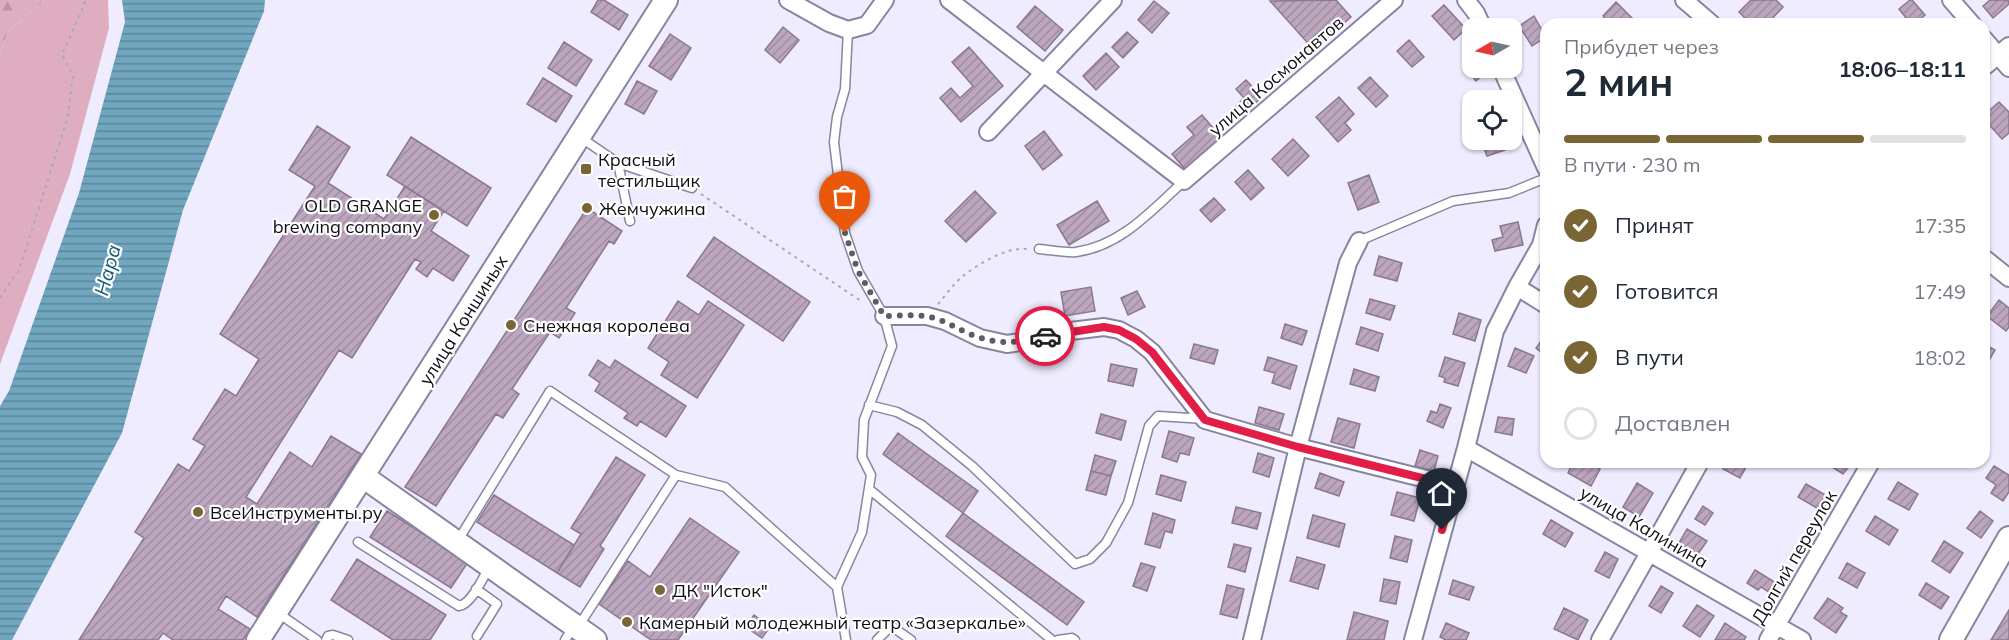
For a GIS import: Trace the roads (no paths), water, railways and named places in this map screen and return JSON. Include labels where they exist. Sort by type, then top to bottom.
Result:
[{"type":"main road","name":"улица Коншиных","points":[[258,640],[666,0]]},
{"type":"main road","points":[[364,477],[490,565],[578,633]]},
{"type":"main road","points":[[1952,640],[2009,538]]},
{"type":"street","points":[[788,0],[829,23],[848,30],[867,25],[885,0]]},
{"type":"street","points":[[949,0],[1042,74],[1184,181]]},
{"type":"street","points":[[988,132],[1113,0]]},
{"type":"street","name":"улица Космонавтов","points":[[1184,181],[1394,0]]},
{"type":"street","points":[[1466,0],[1478,18]]},
{"type":"street","points":[[1684,0],[1705,18]]},
{"type":"street","points":[[1952,0],[1967,18]]},
{"type":"street","points":[[1990,44],[2005,57],[1990,64]]},
{"type":"street","points":[[1506,78],[1540,155]]},
{"type":"street","points":[[1252,640],[1298,447],[1348,263],[1359,241]]},
{"type":"street","points":[[1413,640],[1466,448],[1495,331],[1540,247]]},
{"type":"street","points":[[1990,267],[2009,278]]},
{"type":"street","points":[[1517,287],[1540,301]]},
{"type":"street","points":[[884,316],[927,316],[945,321],[980,338],[1007,344],[1053,333],[1104,327],[1119,330],[1136,339],[1152,352],[1205,420],[1298,447],[1454,486]]},
{"type":"street","name":"улица Калинина","points":[[1466,448],[1802,640]]},
{"type":"street","points":[[1600,640],[1697,468]]},
{"type":"street","name":"Долгий переулок","points":[[1768,640],[1868,468]]},
{"type":"lane","points":[[846,640],[837,587],[862,532],[871,475],[862,456],[864,420],[892,346],[884,316],[858,271],[845,233],[834,142],[837,117],[845,89],[848,30]]},
{"type":"lane","points":[[579,136],[618,163],[692,188]]},
{"type":"lane","points":[[618,163],[630,221]]},
{"type":"lane","points":[[1359,241],[1453,201],[1509,193],[1540,180]]},
{"type":"lane","points":[[1039,249],[1075,252],[1099,246],[1129,231],[1184,181]]},
{"type":"lane","points":[[457,542],[550,391],[676,475],[725,487],[837,587]]},
{"type":"lane","points":[[869,405],[897,412],[922,425],[972,466],[1075,564],[1090,559],[1106,543],[1128,503],[1149,426],[1158,416],[1205,420]]},
{"type":"lane","points":[[578,633],[676,475]]},
{"type":"lane","points":[[869,489],[1052,640]]},
{"type":"lane","points":[[358,542],[459,606],[465,605],[490,565]]},
{"type":"lane","points":[[476,589],[497,604],[477,636]]},
{"type":"lane","points":[[276,612],[317,640]]},
{"type":"lane","points":[[877,640],[891,626],[911,640]]},
{"type":"lane","points":[[326,640],[328,636],[333,635],[348,640]]},
{"type":"lane","points":[[1058,640],[1072,638],[1075,640]]},
{"type":"water","name":"Нара","points":[[122,0],[265,0],[264,11],[183,210],[122,433],[12,640],[0,640],[0,406],[9,391],[79,193],[125,22]]},
{"type":"place","name":"Красный тестильщик","points":[[586,169]]},
{"type":"place","name":"Жемчужина","points":[[587,208]]},
{"type":"place","name":"OLD GRANGE brewing company","points":[[434,215]]},
{"type":"place","name":"Снежная королева","points":[[511,325]]},
{"type":"place","name":"ВсеИнструменты.ру","points":[[198,512]]},
{"type":"place","name":"ДК \"Исток\"","points":[[660,590]]},
{"type":"place","name":"Камерный молодежный театр «Зазеркалье»","points":[[627,622]]}]
